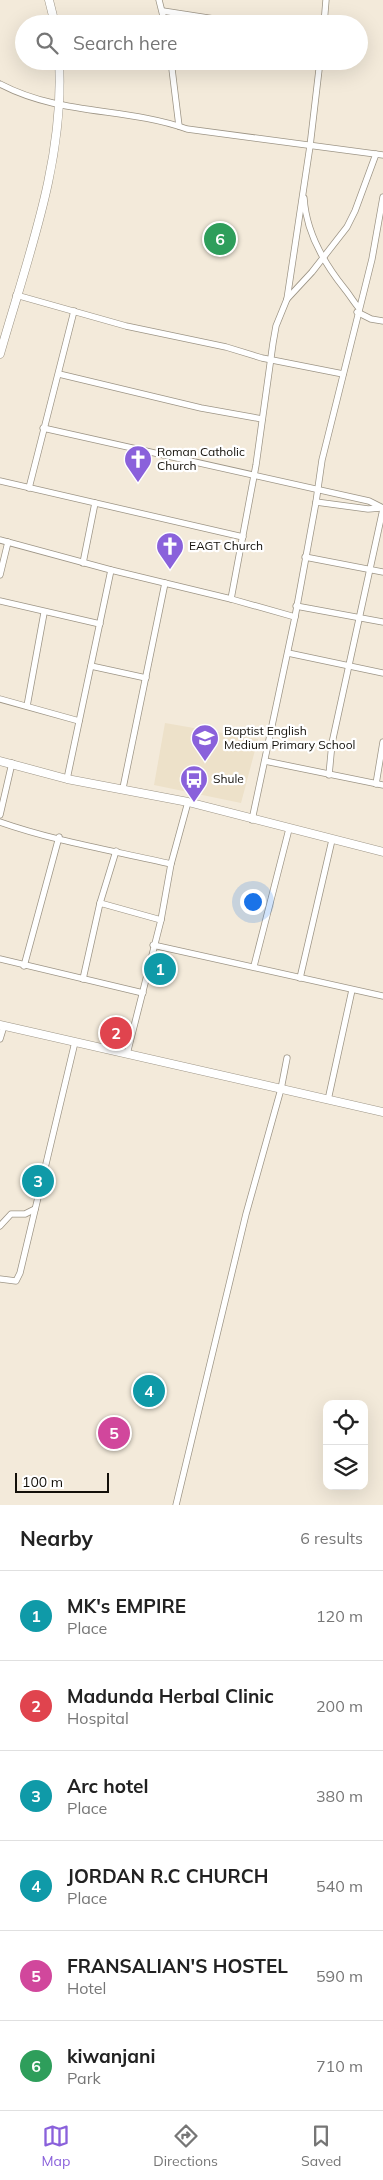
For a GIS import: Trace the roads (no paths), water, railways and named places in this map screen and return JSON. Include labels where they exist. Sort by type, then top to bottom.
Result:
[{"type":"street","points":[[49,0],[53,15]]},
{"type":"street","points":[[159,0],[163,15]]},
{"type":"street","points":[[325,15],[326,0]]},
{"type":"street","points":[[163,11],[189,15]]},
{"type":"street","points":[[0,354],[50,169],[60,106],[59,70]]},
{"type":"street","points":[[172,70],[179,126]]},
{"type":"street","points":[[231,599],[243,537],[276,326],[287,299],[310,146],[319,70]]},
{"type":"street","points":[[0,84],[18,94],[60,106],[197,130],[380,154],[347,227],[308,278],[287,299]]},
{"type":"street","points":[[303,189],[305,214],[323,257],[358,309],[372,319],[383,321]]},
{"type":"street","points":[[252,820],[288,653],[322,460],[358,309],[372,259],[383,197]]},
{"type":"street","points":[[16,295],[126,326],[226,346],[270,359],[343,374]]},
{"type":"street","points":[[29,488],[74,311]]},
{"type":"street","points":[[59,374],[201,408],[262,419]]},
{"type":"street","points":[[43,428],[369,501],[383,508]]},
{"type":"street","points":[[0,481],[243,537]]},
{"type":"street","points":[[316,502],[368,509],[383,508]]},
{"type":"street","points":[[83,563],[95,503]]},
{"type":"street","points":[[328,775],[332,743],[383,508]]},
{"type":"street","points":[[0,540],[294,617]]},
{"type":"street","points":[[0,575],[8,542]]},
{"type":"street","points":[[305,557],[383,572]]},
{"type":"street","points":[[67,779],[111,570]]},
{"type":"street","points":[[123,788],[165,583]]},
{"type":"street","points":[[0,602],[100,624]]},
{"type":"street","points":[[296,606],[383,622]]},
{"type":"street","points":[[27,706],[44,613]]},
{"type":"street","points":[[288,653],[383,673]]},
{"type":"street","points":[[91,666],[146,678]]},
{"type":"street","points":[[0,699],[79,721]]},
{"type":"street","points":[[376,784],[383,742]]},
{"type":"street","points":[[0,761],[67,779],[123,788],[188,802],[252,820],[383,852]]},
{"type":"street","points":[[265,761],[383,785]]},
{"type":"street","points":[[0,815],[12,763]]},
{"type":"street","points":[[127,1054],[160,920],[171,864],[188,802]]},
{"type":"street","points":[[0,822],[22,830],[171,864]]},
{"type":"street","points":[[254,966],[289,829]]},
{"type":"street","points":[[24,966],[58,837]]},
{"type":"street","points":[[300,978],[332,840]]},
{"type":"street","points":[[83,979],[100,903],[116,851]]},
{"type":"street","points":[[100,903],[160,920]]},
{"type":"street","points":[[154,945],[383,996]]},
{"type":"street","points":[[0,959],[143,993]]},
{"type":"street","points":[[328,1100],[352,990]]},
{"type":"street","points":[[0,1039],[2,1025],[383,1112]]},
{"type":"street","points":[[0,1279],[16,1281],[19,1276],[74,1042]]},
{"type":"street","points":[[176,1505],[246,1214],[281,1089],[287,1058]]},
{"type":"street","points":[[0,1226],[12,1214],[25,1214],[36,1209]]},
{"type":"place","name":"kiwanjani","points":[[220,239]]},
{"type":"place","name":"Roman Catholic Church","points":[[138,483]]},
{"type":"place","name":"EAGT Church","points":[[170,570]]},
{"type":"place","name":"Baptist English Medium Primary School","points":[[205,762]]},
{"type":"place","name":"Shule","points":[[194,803]]},
{"type":"place","name":"MK's EMPIRE","points":[[160,969]]},
{"type":"place","name":"Madunda Herbal Clinic","points":[[116,1033]]},
{"type":"place","name":"Arc hotel","points":[[38,1181]]},
{"type":"place","name":"JORDAN R.C CHURCH","points":[[149,1391]]},
{"type":"place","name":"FRANSALIAN'S HOSTEL","points":[[114,1433]]}]
